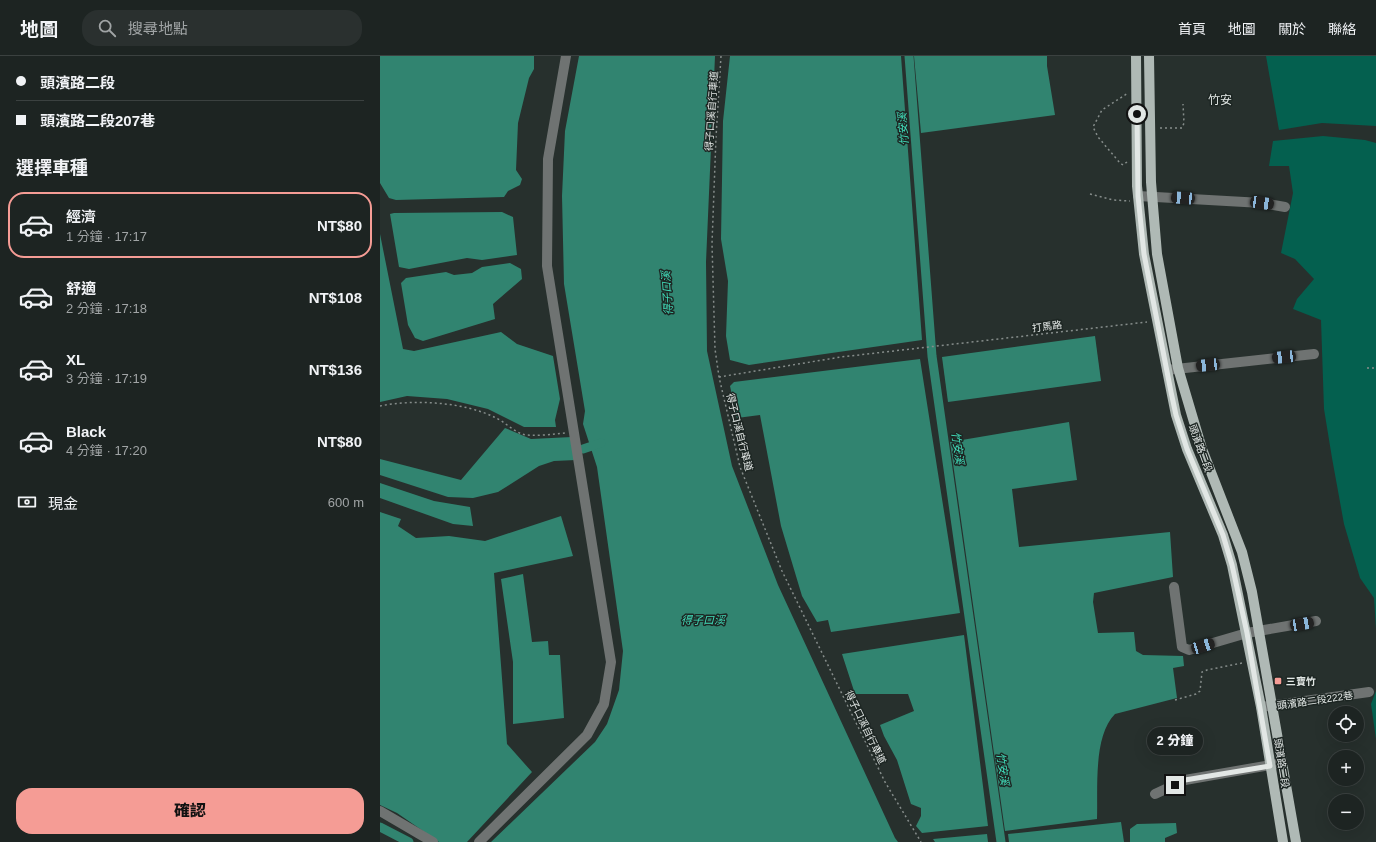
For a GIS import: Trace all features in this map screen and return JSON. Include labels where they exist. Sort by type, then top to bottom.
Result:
[{"type":"main road","name":"頭濱路二段","points":[[1136,56],[1138,199],[1144,254],[1176,415],[1187,449],[1223,535],[1232,565],[1261,707],[1283,842]]},
{"type":"main road","name":"頭濱路二段","points":[[1149,56],[1151,182],[1157,254],[1178,368],[1202,449],[1242,552],[1252,592],[1296,842]]},
{"type":"lane","points":[[479,842],[587,735],[604,704],[611,662],[547,266],[548,159],[566,56]]},
{"type":"lane","points":[[1138,199],[1152,196],[1262,203],[1285,206]]},
{"type":"lane","points":[[1167,370],[1314,354]]},
{"type":"lane","points":[[1174,588],[1182,646],[1189,650],[1247,633],[1316,621]]},
{"type":"lane","name":"頭濱路二段222巷","points":[[1261,707],[1369,692]]},
{"type":"lane","points":[[1155,794],[1185,780],[1282,764]]},
{"type":"lane","points":[[380,811],[433,842]]},
{"type":"path","name":"得子口溪自行車道","points":[[721,56],[712,244],[715,349],[719,377],[740,467],[782,572],[885,782],[921,842]]},
{"type":"path","points":[[1136,87],[1102,110],[1093,127],[1098,137],[1123,165],[1137,155]]},
{"type":"path","points":[[1150,127],[1182,128],[1184,123],[1183,104]]},
{"type":"path","points":[[1090,194],[1113,200],[1138,199]]},
{"type":"path","name":"打馬路","points":[[719,377],[841,357],[1157,320]]},
{"type":"path","points":[[1367,368],[1376,368]]},
{"type":"path","points":[[380,406],[395,403],[428,402],[462,406],[496,418],[523,434],[574,433]]},
{"type":"path","points":[[1175,700],[1200,691],[1202,672],[1252,660]]},
{"type":"shaded area","points":[[1266,56],[1376,56],[1376,126],[1322,123],[1279,130]]},
{"type":"shaded area","points":[[1323,136],[1365,140],[1376,143],[1376,629],[1374,598],[1360,578],[1344,524],[1332,458],[1324,409],[1321,320],[1293,309],[1297,299],[1314,279],[1295,259],[1281,253],[1293,193],[1289,166],[1269,166],[1273,141]]},
{"type":"shaded area","points":[[1376,691],[1376,739],[1371,704]]},
{"type":"water","points":[[380,56],[534,56],[534,69],[529,78],[518,123],[516,170],[522,179],[520,185],[508,191],[504,197],[396,200],[389,198],[380,183]]},
{"type":"water","name":"得子口溪","points":[[579,56],[715,56],[706,262],[707,351],[732,466],[778,585],[898,842],[491,842],[595,742],[607,724],[619,690],[623,651],[597,467],[583,424],[585,411],[564,284],[562,196],[565,131]]},
{"type":"water","points":[[730,56],[901,56],[922,340],[749,365],[730,360],[726,336],[728,281],[721,239],[723,121]]},
{"type":"water","points":[[914,56],[1047,56],[1047,66],[1055,115],[921,133]]},
{"type":"water","points":[[502,212],[513,217],[517,255],[482,260],[467,258],[409,269],[399,267],[390,214]]},
{"type":"water","points":[[380,234],[403,349],[414,351],[501,332],[517,344],[553,356],[560,399],[555,420],[556,427],[524,427],[488,409],[447,399],[407,396],[380,402]]},
{"type":"water","points":[[510,263],[521,269],[522,279],[493,304],[495,319],[423,341],[415,338],[408,325],[401,283],[406,278],[446,272],[454,275],[472,273],[482,267]]},
{"type":"water","points":[[1095,336],[1101,381],[948,402],[942,357]]},
{"type":"water","points":[[920,359],[960,613],[831,632],[828,620],[817,622],[802,596],[781,526],[760,415],[737,418],[730,386],[734,382]]},
{"type":"water","points":[[1069,422],[1077,480],[1012,489],[1019,547],[1170,532],[1173,577],[1094,593],[1093,602],[1098,633],[1134,632],[1136,651],[1143,655],[1183,656],[1184,666],[1173,668],[1177,698],[1115,714],[1108,724],[1103,735],[1098,764],[1097,819],[1005,831],[950,442]]},
{"type":"water","points":[[505,428],[531,439],[572,437],[576,460],[554,461],[539,466],[498,492],[473,498],[448,497],[380,475],[380,459],[461,480]]},
{"type":"water","points":[[380,483],[434,501],[470,507],[473,526],[453,524],[380,498]]},
{"type":"water","points":[[380,512],[401,519],[398,526],[416,538],[449,536],[485,541],[561,516],[573,556],[494,573],[507,744],[532,772],[467,842],[439,842],[397,813],[380,805]]},
{"type":"water","points":[[523,574],[532,642],[548,641],[549,655],[560,655],[564,718],[513,724],[513,662],[501,579]]},
{"type":"water","points":[[964,635],[988,826],[922,833],[916,826],[921,816],[921,808],[911,804],[897,760],[884,736],[880,725],[914,711],[908,694],[855,694],[842,654]]},
{"type":"water","points":[[1121,822],[1124,842],[1009,842],[1008,834]]},
{"type":"water","points":[[1176,823],[1177,833],[1165,838],[1165,842],[1130,842],[1130,829],[1137,824]]},
{"type":"water","points":[[987,834],[988,842],[935,842],[933,839]]},
{"type":"waterway","name":"竹安溪","points":[[909,56],[932,356],[1001,842]]},
{"type":"waterway","points":[[583,449],[601,443]]},
{"type":"waterway","points":[[380,827],[409,842]]},
{"type":"place","name":"三寶竹","points":[[1278,681]]},
{"type":"district","name":"竹安","points":[[1220,100]]},
{"type":"route","points":[[1137,114],[1137,186],[1144,254],[1171,392],[1176,415],[1187,449],[1223,535],[1232,565],[1261,707],[1270,766],[1185,780],[1175,785]]}]
